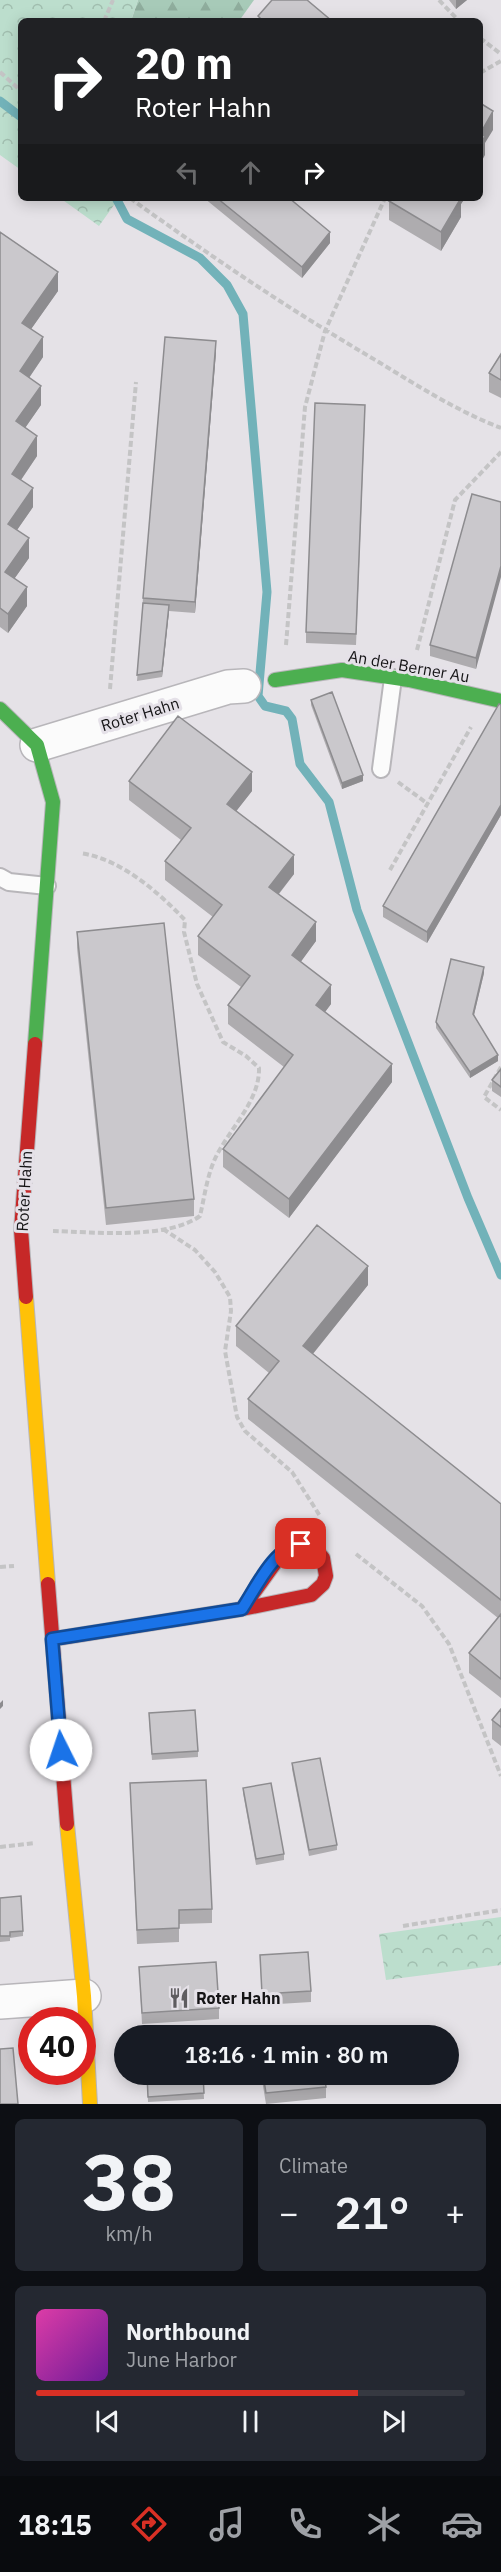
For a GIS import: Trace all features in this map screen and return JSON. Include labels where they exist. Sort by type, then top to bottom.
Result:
[{"type":"street","name":"An der Berner Au","points":[[268,681],[342,670],[401,679],[495,699]]},
{"type":"street","name":"Roter Hahn","points":[[90,2104],[84,1996],[68,1840],[21,1230],[53,802],[37,745],[228,687],[268,681]]},
{"type":"street","points":[[0,709],[37,745]]},
{"type":"street","points":[[52,1639],[242,1609],[311,1595],[317,1592],[326,1576],[323,1558],[317,1551],[301,1544],[285,1549],[242,1609]]},
{"type":"street","points":[[0,2002],[84,1996]]},
{"type":"lane","points":[[381,769],[401,679]]},
{"type":"lane","points":[[0,877],[9,882],[47,886]]},
{"type":"path","points":[[105,18],[113,0]]},
{"type":"path","points":[[439,0],[456,18]]},
{"type":"path","points":[[483,40],[501,54]]},
{"type":"path","points":[[483,71],[501,61]]},
{"type":"path","points":[[0,72],[18,88]]},
{"type":"path","points":[[134,201],[325,331],[466,415],[501,428]]},
{"type":"path","points":[[268,681],[305,407],[325,331],[384,201]]},
{"type":"path","points":[[107,724],[136,382]]},
{"type":"path","points":[[401,679],[455,500],[501,452]]},
{"type":"path","points":[[390,870],[428,804],[495,699]]},
{"type":"path","points":[[381,769],[428,804]]},
{"type":"path","points":[[21,1230],[143,1232],[190,1223],[200,1216],[214,1161],[260,1078],[259,1068],[246,1056],[223,1042],[197,984],[184,932],[185,920],[132,875],[100,857],[49,852]]},
{"type":"path","points":[[501,1067],[484,1097],[501,1110]]},
{"type":"path","points":[[162,1228],[195,1250],[215,1272],[230,1297],[231,1311],[225,1351],[237,1418],[245,1431],[292,1472],[312,1506],[327,1523]]},
{"type":"path","points":[[348,1546],[363,1562],[422,1606],[449,1644],[501,1776]]},
{"type":"path","points":[[403,1926],[501,1910]]},
{"type":"green space","points":[[0,0],[138,0],[132,18],[18,18],[18,168],[0,155]]},
{"type":"green space","points":[[138,0],[254,0],[241,18],[132,18]]},
{"type":"green space","points":[[64,201],[117,201],[99,226]]},
{"type":"green space","points":[[501,1917],[501,1965],[386,1980],[379,1934]]},
{"type":"building","points":[[272,0],[307,0],[328,18],[260,18],[258,16]]},
{"type":"building","points":[[483,105],[493,111],[483,129]]},
{"type":"building","points":[[221,201],[293,201],[330,232],[302,267]]},
{"type":"building","points":[[389,201],[459,201],[441,232]]},
{"type":"building","points":[[0,232],[58,272],[22,323],[43,337],[20,371],[41,386],[16,421],[37,436],[12,474],[33,488],[8,524],[29,538],[5,572],[27,587],[8,614],[0,608]]},
{"type":"building","points":[[165,337],[216,341],[195,602],[143,598]]},
{"type":"building","points":[[501,354],[501,380],[489,373]]},
{"type":"building","points":[[315,403],[365,405],[356,634],[306,632]]},
{"type":"building","points":[[472,494],[501,502],[501,566],[476,658],[430,645]]},
{"type":"building","points":[[143,603],[169,605],[162,671],[137,675]]},
{"type":"building","points":[[332,692],[363,775],[342,783],[311,700]]},
{"type":"building","points":[[499,704],[501,705],[501,805],[427,932],[383,906]]},
{"type":"building","points":[[178,716],[252,772],[227,804],[294,855],[269,887],[316,922],[292,955],[331,985],[316,1005],[392,1064],[289,1199],[223,1149],[293,1055],[228,1005],[250,976],[198,936],[222,905],[165,861],[191,828],[129,781]]},
{"type":"building","points":[[164,923],[194,1199],[106,1208],[77,932]]},
{"type":"building","points":[[451,959],[484,967],[473,1014],[498,1055],[470,1072],[436,1022]]},
{"type":"building","points":[[501,1069],[501,1087],[492,1080]]},
{"type":"building","points":[[317,1225],[368,1266],[303,1346],[501,1504],[501,1600],[248,1399],[279,1361],[236,1326]]},
{"type":"building","points":[[501,1614],[501,1679],[469,1653]]},
{"type":"building","points":[[501,1709],[501,1727],[492,1720]]},
{"type":"building","points":[[195,1710],[198,1751],[152,1754],[149,1713]]},
{"type":"building","points":[[320,1758],[337,1845],[309,1850],[292,1763]]},
{"type":"building","points":[[206,1780],[212,1909],[179,1910],[179,1928],[137,1930],[130,1783]]},
{"type":"building","points":[[271,1783],[284,1854],[256,1859],[243,1788]]},
{"type":"building","points":[[21,1896],[23,1931],[10,1932],[10,1936],[0,1936],[0,1898]]},
{"type":"building","points":[[308,1952],[311,1991],[262,1994],[260,1955]]},
{"type":"building","name":"Roter Hahn","points":[[216,1962],[219,2008],[142,2013],[139,1967]]},
{"type":"building","points":[[13,2048],[18,2104],[0,2104],[0,2049]]},
{"type":"building","points":[[147,2085],[204,2085],[204,2093],[148,2097]]},
{"type":"building","points":[[265,2085],[326,2085],[326,2087],[266,2093]]},
{"type":"waterway","points":[[0,101],[18,115]]},
{"type":"waterway","points":[[118,201],[127,219],[200,258],[227,285],[243,314],[267,592],[258,696],[265,706],[286,711],[292,719],[300,764],[329,802],[357,910],[468,1198],[501,1275]]},
{"type":"traffic: fast","points":[[275,680],[342,670],[409,680],[501,701]]},
{"type":"traffic: fast","points":[[0,709],[37,745],[53,802],[35,1044]]},
{"type":"traffic: slow","points":[[26,1297],[48,1584]]},
{"type":"traffic: slow","points":[[67,1824],[84,1996],[90,2104]]},
{"type":"traffic: jam","points":[[26,1297],[21,1230],[35,1044]]},
{"type":"traffic: jam","points":[[53,1639],[242,1609],[311,1595],[323,1584],[326,1576],[323,1558],[317,1551],[301,1544],[285,1549],[242,1609]]},
{"type":"traffic: jam","points":[[48,1584],[67,1824]]},
{"type":"place","name":"Roter Hahn","points":[[179,1998]]},
{"type":"route","points":[[61,1750],[52,1639],[242,1609],[279,1554],[293,1545],[301,1544]]}]
